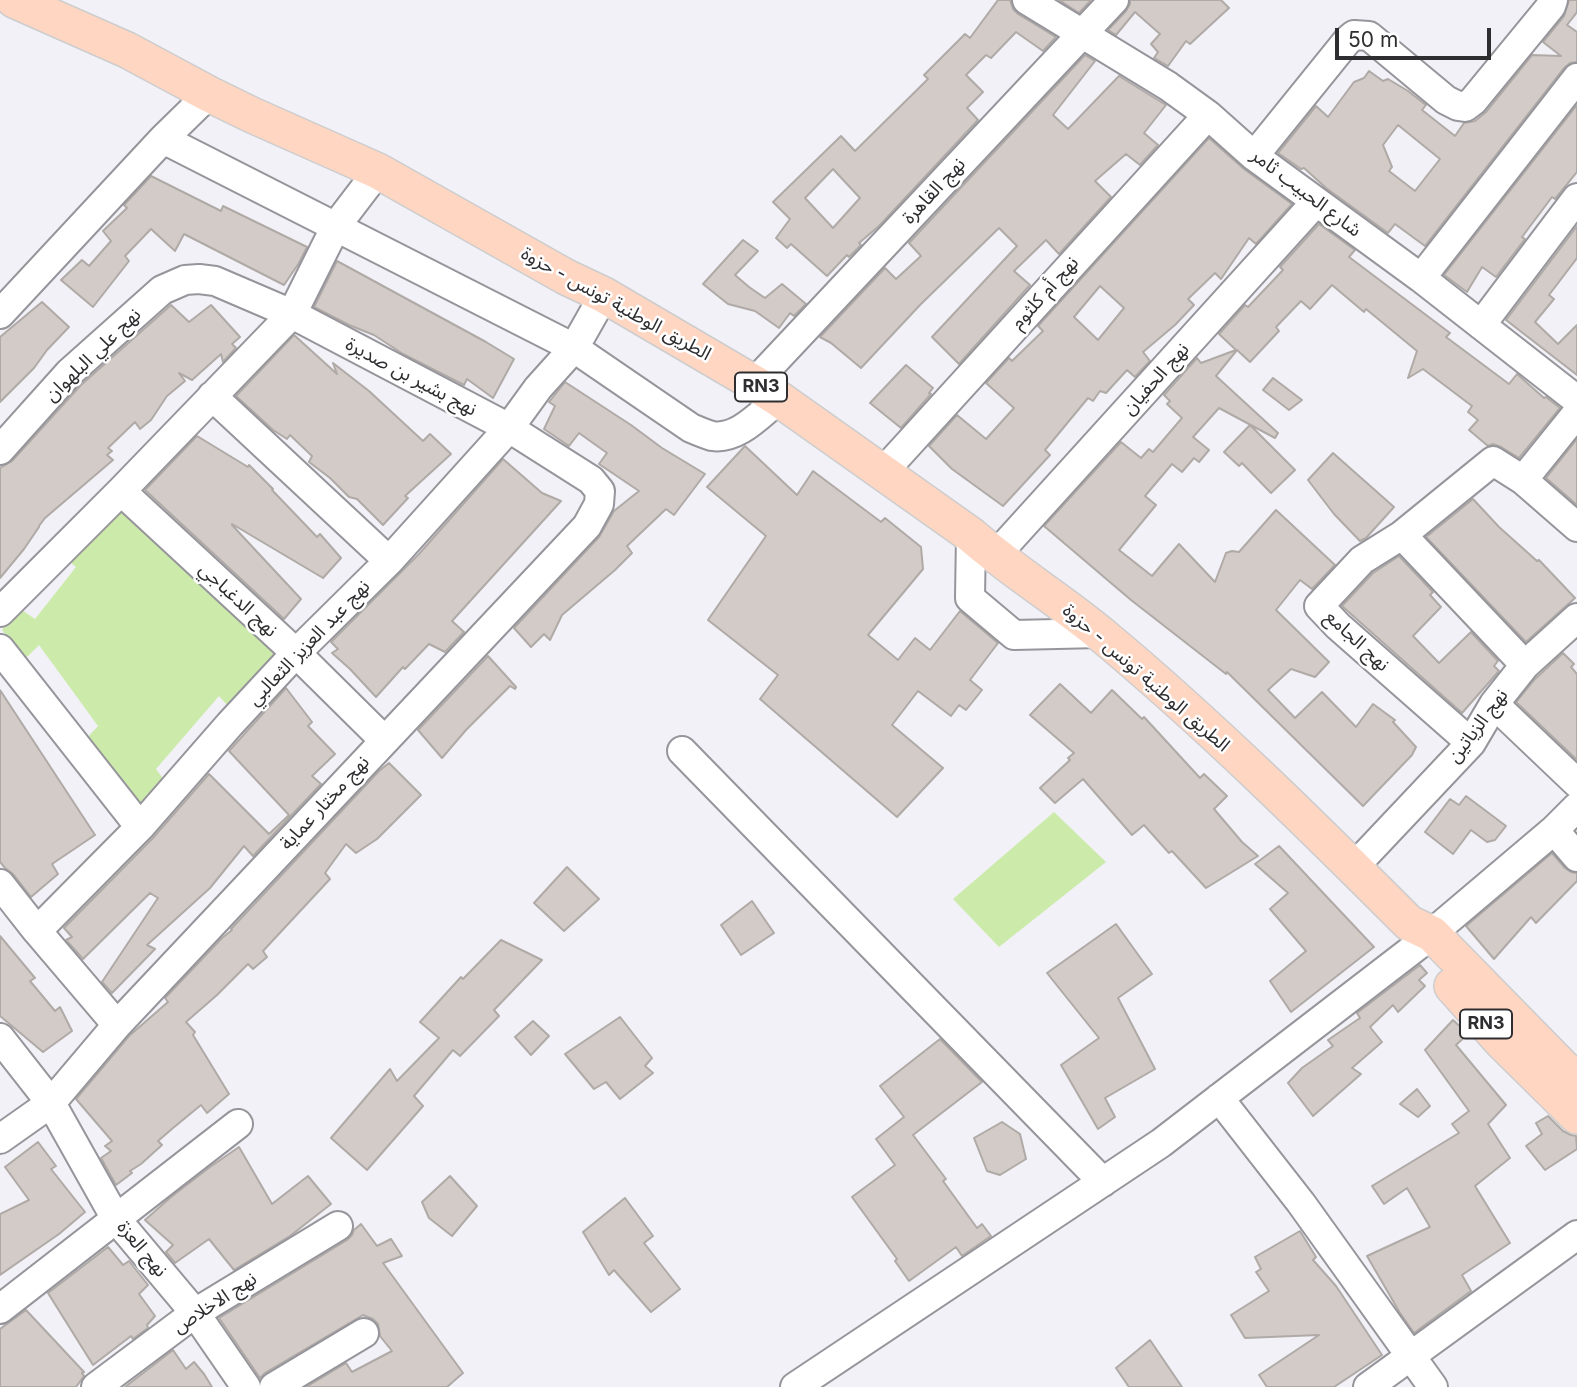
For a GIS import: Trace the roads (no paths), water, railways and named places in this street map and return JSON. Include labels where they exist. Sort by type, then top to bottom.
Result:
[{"type":"main road","name":"الطريق الوطنية تونس - حزوة","points":[[15,0],[127,50],[252,115],[378,171],[604,295],[767,391],[883,471],[1100,633],[1298,812],[1419,934],[1577,1082]]},
{"type":"main road","name":"الطريق الوطنية تونس - حزوة","points":[[1419,934],[1502,1042],[1577,1116]]},
{"type":"street","name":"شارع الحبيب ثامر","points":[[1027,0],[1168,86],[1208,115],[1254,156],[1421,278],[1577,400]]},
{"type":"street","name":"نهج القاهرة","points":[[163,139],[574,348],[691,428],[722,436],[739,432],[767,391],[1114,0]]},
{"type":"street","points":[[1254,156],[1347,41],[1354,36],[1369,36],[1446,100],[1465,107],[1473,101],[1551,6],[1553,0]]},
{"type":"street","points":[[1421,278],[1577,78]]},
{"type":"street","points":[[0,314],[163,139],[209,94]]},
{"type":"street","name":"نهج أم كلثوم","points":[[883,471],[1208,115]]},
{"type":"street","points":[[0,612],[292,314],[336,226],[378,171]]},
{"type":"street","points":[[1481,325],[1577,198]]},
{"type":"street","name":"نهج الحفيان","points":[[983,545],[1316,202]]},
{"type":"street","name":"نهج بشير بن صديرة","points":[[199,279],[215,281],[292,314],[509,428],[591,480],[600,491],[599,504]]},
{"type":"street","name":"نهج علي البلهوان","points":[[0,450],[69,373],[162,290],[185,280],[199,279]]},
{"type":"street","name":"نهج عبد العزيز الثعالبي","points":[[37,932],[140,827],[230,724],[296,653],[389,561],[509,428],[538,388],[574,348],[604,295]]},
{"type":"street","points":[[212,396],[389,561]]},
{"type":"street","points":[[1577,413],[1523,480],[1577,527]]},
{"type":"street","name":"نهج الجامع","points":[[1471,743],[1338,626],[1319,606],[1362,560],[1402,535],[1493,461],[1523,480]]},
{"type":"street","name":"نهج الدغباجي","points":[[121,491],[296,653],[384,740]]},
{"type":"street","name":"نهج مختار عماية","points":[[0,1139],[51,1102],[117,1025],[587,526],[599,504]]},
{"type":"street","points":[[1402,535],[1525,665]]},
{"type":"street","points":[[983,545],[970,598],[1014,635],[1100,633]]},
{"type":"street","name":"نهج الزياتين","points":[[1353,868],[1471,743],[1494,704],[1525,665],[1575,624]]},
{"type":"street","points":[[0,649],[140,827]]},
{"type":"street","points":[[1494,704],[1577,783]]},
{"type":"street","points":[[681,751],[1103,1182]]},
{"type":"street","points":[[795,1387],[1161,1143],[1419,934],[1554,830],[1577,807]]},
{"type":"street","points":[[1554,830],[1577,857]]},
{"type":"street","points":[[0,884],[37,932],[117,1025]]},
{"type":"street","name":"نهج العزة","points":[[0,1038],[51,1102],[116,1219],[195,1313],[246,1387]]},
{"type":"street","points":[[1219,1098],[1301,1203],[1433,1387]]},
{"type":"street","points":[[0,1308],[238,1124]]},
{"type":"street","name":"نهج الاخلاص","points":[[96,1387],[195,1313],[338,1226]]},
{"type":"street","points":[[1368,1387],[1577,1235]]},
{"type":"street","points":[[274,1387],[364,1334]]}]
